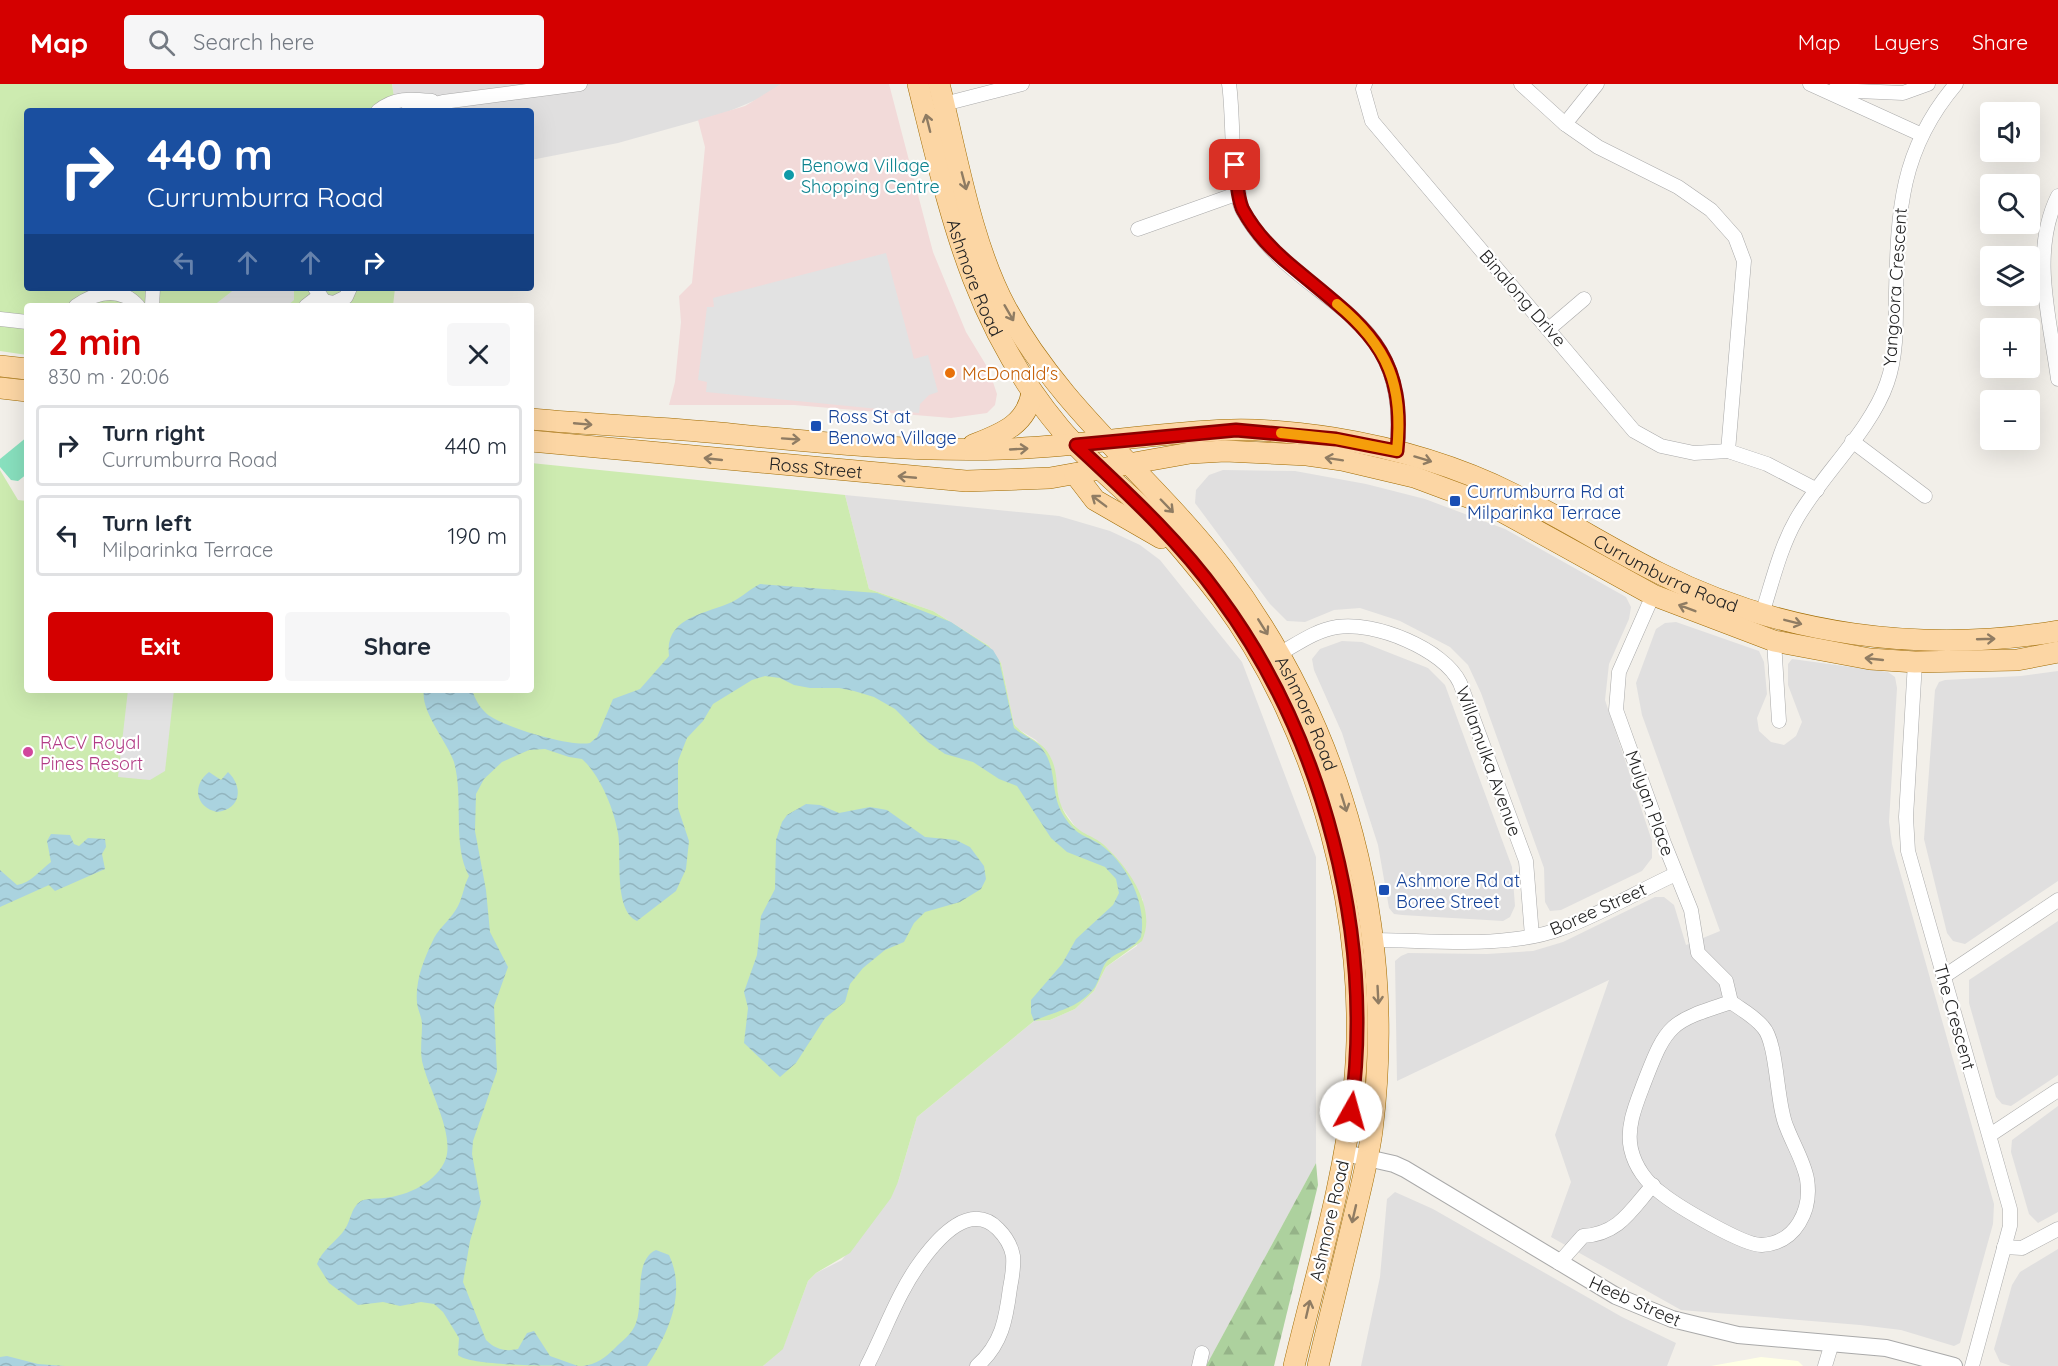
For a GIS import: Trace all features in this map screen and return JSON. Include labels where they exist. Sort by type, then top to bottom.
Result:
[{"type":"main road","name":"Ashmore Road","points":[[918,84],[955,232],[970,275],[997,335],[1032,392],[1076,445],[1185,552],[1233,614],[1274,683],[1308,758],[1325,811],[1352,941],[1356,1008],[1355,1070],[1345,1153],[1294,1366]]},
{"type":"main road","name":"Ashmore Road","points":[[941,94],[984,261],[1000,297],[1017,327],[1063,392],[1126,464],[1211,554],[1245,599],[1308,706],[1331,764],[1356,848],[1374,940],[1379,1017],[1378,1069],[1368,1157],[1318,1366]]},
{"type":"main road","points":[[0,366],[24,369]]},
{"type":"main road","points":[[0,388],[24,391]]},
{"type":"main road","points":[[962,449],[1015,425],[1027,410],[1032,392]]},
{"type":"main road","name":"Ross Street","points":[[534,419],[853,444],[962,449],[1076,445]]},
{"type":"main road","name":"Currumburra Road","points":[[1076,445],[1236,430],[1326,437],[1397,451],[1493,484],[1659,573],[1713,597],[1762,614],[1826,630],[1883,638],[1992,639],[2058,631]]},
{"type":"main road","name":"Ross Street","points":[[534,441],[946,480],[997,481],[1102,470]]},
{"type":"main road","name":"Currumburra Road","points":[[1102,470],[1166,456],[1225,451],[1307,455],[1391,471],[1439,485],[1492,506],[1653,595],[1774,642],[1870,659],[1915,662],[2016,660],[2058,652]]},
{"type":"main road","points":[[1075,474],[1098,502],[1185,552]]},
{"type":"street","points":[[382,108],[390,102],[404,107],[580,84]]},
{"type":"street","points":[[941,94],[1022,84]]},
{"type":"street","points":[[1229,84],[1242,208],[1265,243],[1362,325],[1375,342],[1387,363],[1397,396],[1399,427],[1397,451]]},
{"type":"street","name":"Binalong Drive","points":[[1365,84],[1363,89],[1372,121],[1444,210],[1550,328],[1634,430],[1661,446],[1694,453],[1728,452],[1767,464],[1817,490]]},
{"type":"street","points":[[1521,84],[1564,124],[1598,147],[1678,187],[1711,210],[1735,237],[1744,261],[1728,452]]},
{"type":"street","points":[[1564,124],[1597,84]]},
{"type":"street","points":[[1815,86],[1865,93],[1903,93],[1928,84]]},
{"type":"street","name":"Yangoora Crescent","points":[[1762,614],[1780,558],[1796,520],[1852,441],[1887,384],[1893,358],[1902,201],[1907,172],[1920,134],[1956,84]]},
{"type":"street","points":[[1815,86],[1920,134]]},
{"type":"street","points":[[1138,229],[1239,193]]},
{"type":"street","points":[[2058,196],[2047,228],[2042,264],[2058,379]]},
{"type":"street","points":[[323,298],[341,301],[349,291]]},
{"type":"street","points":[[80,303],[107,292],[118,293],[133,303]]},
{"type":"street","points":[[1550,328],[1584,298]]},
{"type":"street","points":[[0,319],[24,322]]},
{"type":"street","points":[[1852,441],[1925,496]]},
{"type":"street","name":"Mulyan Place","points":[[1653,595],[1619,672],[1616,710],[1691,910],[1698,953],[1726,981],[1731,1002]]},
{"type":"street","name":"Willamulka Avenue","points":[[1279,654],[1327,629],[1367,627],[1430,652],[1449,666],[1460,683],[1526,861],[1532,936]]},
{"type":"street","points":[[1774,642],[1779,720]]},
{"type":"street","name":"The Crescent","points":[[1915,662],[1905,834],[1943,977],[2010,1209],[2010,1226],[1972,1366]]},
{"type":"street","name":"Boree Street","points":[[1374,940],[1502,940],[1560,930],[1676,874]]},
{"type":"street","points":[[1943,977],[2058,900]]},
{"type":"street","points":[[1731,1002],[1751,1015],[1765,1029],[1778,1079],[1782,1116],[1807,1179],[1806,1206],[1801,1224],[1785,1239],[1761,1245],[1701,1218],[1661,1193],[1638,1169],[1631,1149],[1630,1126],[1658,1046],[1670,1029],[1686,1017],[1731,1002]]},
{"type":"street","points":[[1990,1135],[2058,1090]]},
{"type":"street","name":"Heeb Street","points":[[1345,1153],[1394,1164],[1616,1296],[1695,1327],[1738,1335],[1907,1352],[1954,1366]]},
{"type":"street","points":[[1559,1263],[1582,1236],[1601,1235],[1621,1223],[1653,1185]]},
{"type":"street","points":[[867,1366],[909,1280],[922,1260],[948,1232],[974,1217],[992,1223],[1009,1244],[1013,1257],[1007,1316],[994,1349],[977,1366]]},
{"type":"street","points":[[2004,1247],[2022,1248],[2058,1229]]},
{"type":"street","points":[[1825,1366],[1832,1343]]},
{"type":"shaded area","points":[[392,84],[781,84],[763,97],[725,113],[618,143],[534,159],[534,108],[396,108]]},
{"type":"shaded area","points":[[781,84],[889,84],[933,252],[966,332],[989,370],[997,394],[995,405],[987,413],[951,418],[794,405],[669,405],[675,382],[681,322],[679,296],[692,283],[705,147],[698,120],[745,106]]},
{"type":"shaded area","points":[[886,253],[914,359],[928,355],[938,392],[929,395],[920,404],[919,413],[706,392],[707,382],[698,380],[707,307],[714,307],[713,298]]},
{"type":"shaded area","points":[[232,291],[294,291],[294,300],[290,303],[217,303]]},
{"type":"shaded area","points":[[1223,470],[1295,471],[1366,484],[1425,499],[1505,529],[1626,597],[1631,607],[1629,619],[1609,664],[1605,700],[1652,841],[1652,858],[1642,871],[1561,910],[1550,911],[1545,902],[1544,868],[1481,693],[1468,665],[1450,647],[1400,621],[1360,608],[1334,610],[1305,622],[1287,621],[1270,604],[1195,503],[1196,490],[1209,475]]},
{"type":"shaded area","points":[[845,495],[1059,516],[1110,531],[1140,545],[1160,560],[1242,662],[1316,857],[1316,1163],[1206,1366],[763,1366],[783,1348],[808,1281],[816,1273],[842,1260],[898,1182],[917,1117],[1034,1021],[1050,1020],[1075,1009],[1094,991],[1106,967],[1137,946],[1143,900],[1124,868],[1079,832],[1060,805],[1051,758],[1036,740],[1014,724],[1001,663],[989,646],[933,611],[869,589]]},
{"type":"shaded area","points":[[1676,622],[1759,651],[1764,662],[1767,694],[1757,718],[1759,731],[1771,742],[1784,745],[1796,736],[1802,722],[1788,685],[1788,664],[1792,659],[1888,672],[1895,677],[1897,688],[1889,822],[1892,844],[1994,1204],[1993,1224],[1960,1343],[1954,1346],[1901,1330],[1681,1310],[1551,1237],[1571,1182],[1555,1135],[1609,980],[1397,1081],[1395,961],[1401,956],[1408,953],[1487,954],[1533,951],[1563,942],[1655,897],[1664,897],[1674,905],[1686,945],[1720,931],[1642,715],[1636,683],[1656,629],[1665,623]]},
{"type":"shaded area","points":[[1342,641],[1362,642],[1428,668],[1445,685],[1512,867],[1515,906],[1510,917],[1503,921],[1402,915],[1394,914],[1389,908],[1378,845],[1342,733],[1314,670],[1312,659],[1320,649]]},
{"type":"shaded area","points":[[2058,671],[2058,881],[1965,944],[1953,941],[1947,933],[1924,839],[1935,690],[1939,682],[1945,680],[2021,676]]},
{"type":"shaded area","points":[[128,693],[174,693],[165,771],[150,780],[118,777]]},
{"type":"shaded area","points":[[2058,921],[2058,1075],[2011,1106],[2002,1104],[1996,1097],[1969,1003],[1969,980]]},
{"type":"shaded area","points":[[2058,1106],[2058,1212],[2038,1223],[2029,1214],[2011,1152],[2012,1140]]},
{"type":"shaded area","points":[[1395,1192],[1433,1209],[1622,1317],[1676,1343],[1667,1366],[1361,1366],[1380,1277],[1387,1199]]},
{"type":"shaded area","points":[[2058,1249],[2058,1366],[2011,1366],[2000,1362],[1994,1349],[2012,1285],[2020,1272]]},
{"type":"shaded area","points":[[1761,1357],[1798,1361],[1803,1366],[1711,1366]]},
{"type":"green space","points":[[0,84],[392,84],[396,108],[24,108],[24,291],[395,291],[393,303],[24,303],[24,355],[0,351]]},
{"type":"green space","points":[[24,439],[24,476],[18,481],[11,480],[0,467],[0,459]]},
{"type":"green space","points":[[534,463],[845,495],[869,589],[933,611],[989,646],[1001,663],[1014,724],[1048,752],[1056,773],[1058,794],[1063,810],[1078,829],[1097,840],[1116,857],[1139,891],[1146,916],[1146,929],[1142,941],[1106,967],[1094,991],[1075,1009],[1050,1020],[1034,1021],[917,1117],[891,1198],[850,1253],[816,1273],[808,1281],[783,1349],[763,1366],[0,1366],[0,470],[18,500],[24,501],[24,693],[534,693]]},
{"type":"green space","points":[[1316,1163],[1318,1185],[1274,1366],[1206,1366]]},
{"type":"water","points":[[760,584],[877,593],[951,622],[993,650],[999,660],[1014,728],[1037,743],[1048,758],[1057,800],[1065,818],[1078,832],[1111,853],[1127,874],[1141,912],[1141,937],[1134,945],[1107,961],[1095,987],[1082,1000],[1034,1021],[1031,1013],[1031,1000],[1062,964],[1076,939],[1113,905],[1119,893],[1116,879],[1105,867],[1067,852],[1051,838],[1017,786],[999,779],[973,762],[945,754],[928,742],[895,709],[874,697],[854,691],[839,688],[810,688],[794,685],[780,678],[765,676],[752,680],[713,704],[703,721],[687,738],[678,761],[678,808],[689,841],[686,869],[676,891],[637,921],[629,915],[621,894],[618,833],[613,814],[600,783],[589,766],[582,759],[545,749],[529,750],[502,762],[484,779],[476,794],[475,831],[486,890],[490,932],[508,967],[494,1006],[497,1071],[473,1141],[472,1154],[481,1203],[470,1241],[463,1282],[489,1343],[505,1350],[518,1349],[527,1333],[534,1331],[550,1356],[578,1366],[514,1365],[465,1359],[458,1355],[459,1338],[443,1312],[434,1304],[421,1302],[400,1306],[383,1302],[358,1305],[329,1283],[317,1264],[345,1229],[353,1210],[361,1201],[393,1197],[412,1191],[429,1181],[442,1167],[446,1158],[448,1147],[444,1123],[422,1061],[422,1022],[417,1003],[417,986],[434,938],[453,915],[469,876],[464,864],[459,836],[457,776],[454,762],[426,707],[424,693],[473,693],[484,712],[507,725],[553,739],[590,743],[597,737],[613,699],[640,689],[669,656],[669,643],[673,633],[680,625],[699,614],[732,602]]},
{"type":"water","points":[[209,772],[221,780],[228,772],[236,784],[238,796],[235,802],[225,810],[217,812],[200,801],[198,789]]},
{"type":"water","points":[[806,804],[820,805],[839,813],[870,807],[887,810],[925,837],[956,840],[970,847],[984,866],[986,879],[981,889],[960,902],[925,912],[914,923],[904,942],[885,950],[863,968],[850,984],[845,1002],[825,1018],[796,1063],[780,1077],[744,1043],[748,1008],[744,992],[757,955],[761,916],[775,889],[776,840],[787,815]]},
{"type":"water","points":[[51,834],[70,835],[74,844],[79,846],[88,838],[105,839],[106,847],[102,854],[105,869],[55,891],[49,885],[0,907],[0,870],[17,885],[31,879],[51,862],[47,841]]},
{"type":"water","points":[[656,1250],[669,1255],[674,1269],[675,1298],[668,1327],[647,1366],[583,1366],[604,1358],[632,1330],[638,1315],[644,1263]]},
{"type":"water","points":[[7,1356],[38,1364],[65,1366],[0,1366],[0,1357]]},
{"type":"slow traffic","points":[[1281,433],[1336,439],[1397,451],[1399,427],[1397,396],[1387,363],[1362,325],[1337,304]]},
{"type":"place","name":"Benowa Village Shopping Centre","points":[[789,175]]},
{"type":"place","name":"McDonald's","points":[[950,373]]},
{"type":"place","name":"Ross St at Benowa Village","points":[[816,426]]},
{"type":"place","name":"Currumburra Rd at Milparinka Terrace","points":[[1455,501]]},
{"type":"place","name":"RACV Royal Pines Resort","points":[[28,752]]},
{"type":"place","name":"Ashmore Rd at Boree Street","points":[[1384,890]]},
{"type":"route","points":[[1235,165],[1242,208],[1265,243],[1362,325],[1387,363],[1397,396],[1399,427],[1397,451],[1306,435],[1236,430],[1180,433],[1076,445],[1167,532],[1218,594],[1255,649],[1274,683],[1308,758],[1335,852],[1352,941],[1357,1019],[1351,1111]]}]
